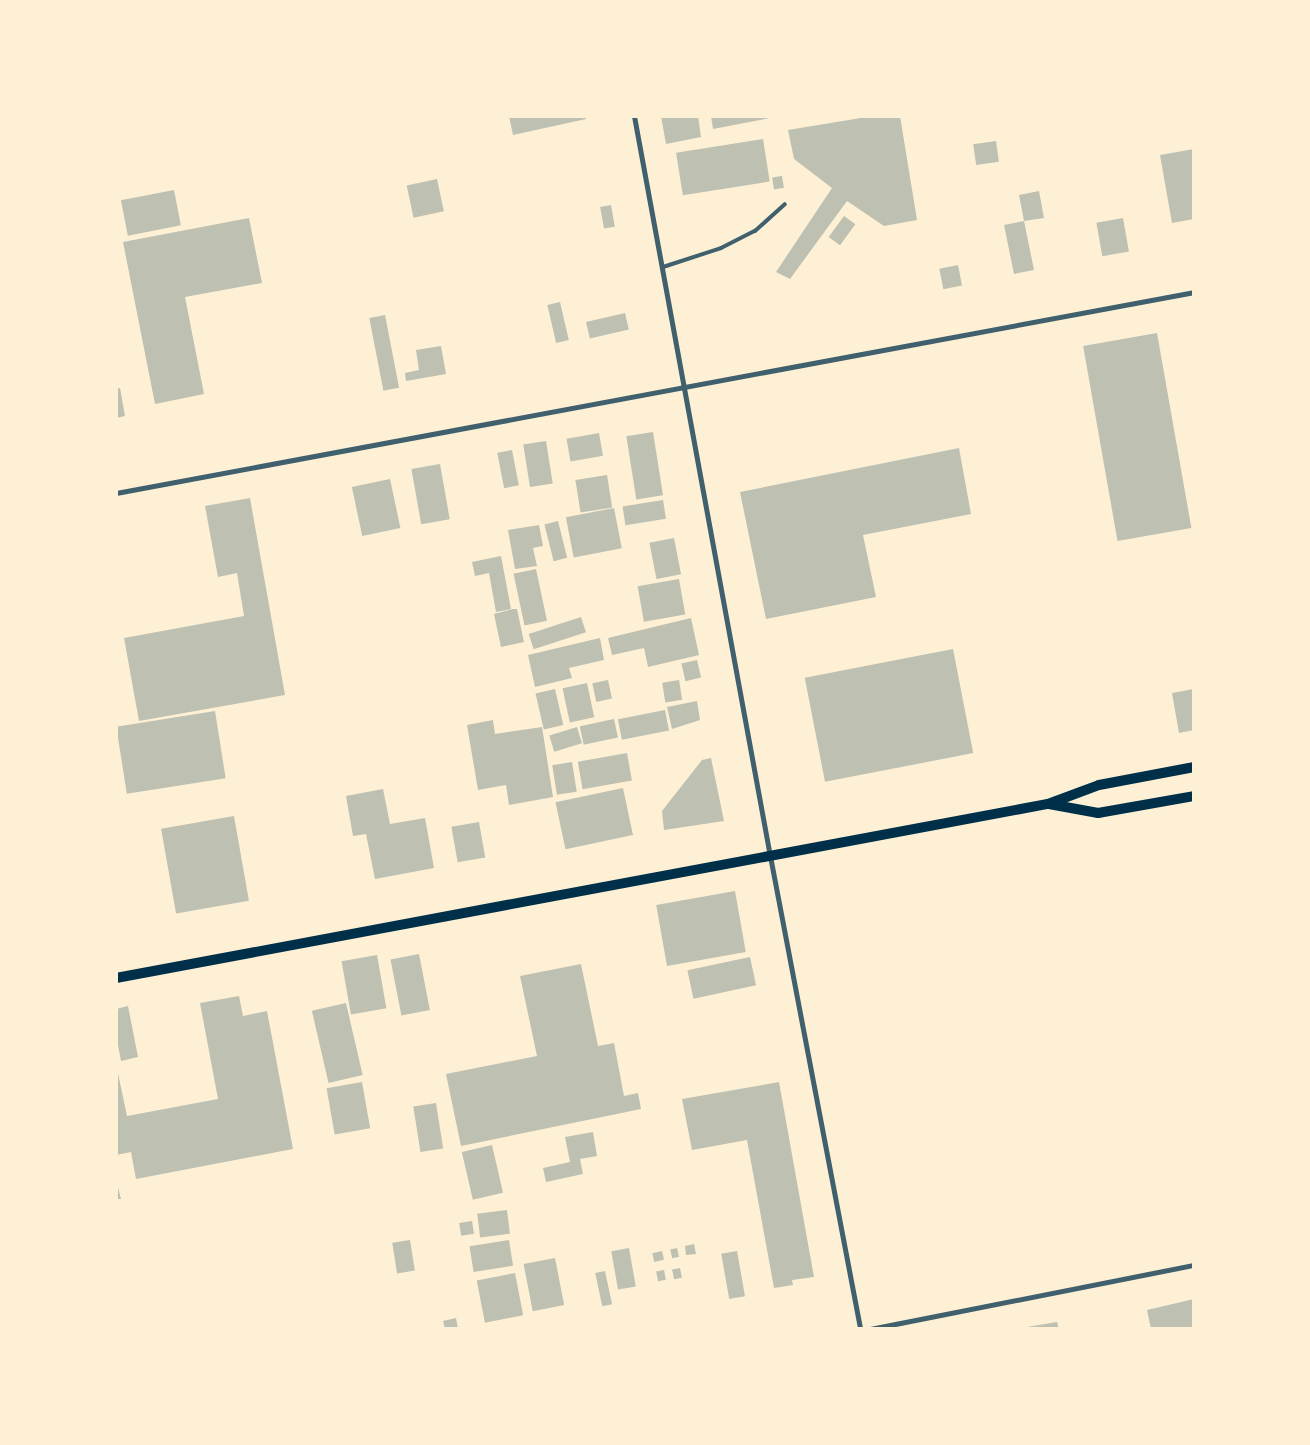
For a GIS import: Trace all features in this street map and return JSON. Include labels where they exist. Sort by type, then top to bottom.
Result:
[{"type":"main road","points":[[116,978],[1048,804],[1099,785],[1194,767]]},
{"type":"main road","points":[[1048,804],[1098,813],[1194,796]]},
{"type":"street","points":[[634,116],[770,856],[860,1329]]},
{"type":"street","points":[[116,493],[1194,292]]},
{"type":"street","points":[[870,1329],[1194,1265]]},
{"type":"lane","points":[[663,267],[729,244],[755,230],[785,204]]},
{"type":"building","points":[[509,116],[586,116],[586,119],[513,135]]},
{"type":"building","points":[[661,116],[698,116],[701,137],[666,144]]},
{"type":"building","points":[[711,116],[775,116],[775,117],[713,129]]},
{"type":"building","points":[[873,116],[900,116],[917,220],[884,226],[847,201],[790,279],[776,272],[832,188],[794,159],[788,130]]},
{"type":"building","points":[[763,139],[770,181],[683,195],[676,153]]},
{"type":"building","points":[[996,141],[999,162],[976,165],[973,144]]},
{"type":"building","points":[[1194,149],[1194,219],[1172,223],[1160,155]]},
{"type":"building","points":[[782,176],[784,188],[774,189],[772,178]]},
{"type":"building","points":[[437,179],[444,211],[414,218],[407,185]]},
{"type":"building","points":[[174,190],[181,225],[128,236],[121,200]]},
{"type":"building","points":[[1039,191],[1044,218],[1024,221],[1019,195]]},
{"type":"building","points":[[611,205],[615,227],[604,229],[600,207]]},
{"type":"building","points":[[844,216],[855,224],[840,245],[829,237]]},
{"type":"building","points":[[249,218],[262,283],[185,297],[204,394],[155,404],[123,242]]},
{"type":"building","points":[[1123,218],[1129,251],[1102,256],[1096,223]]},
{"type":"building","points":[[1024,221],[1034,270],[1014,274],[1004,225]]},
{"type":"building","points":[[958,265],[962,286],[943,289],[939,269]]},
{"type":"building","points":[[560,302],[569,340],[556,343],[547,305]]},
{"type":"building","points":[[625,313],[629,330],[590,339],[586,322]]},
{"type":"building","points":[[385,315],[399,388],[383,391],[369,318]]},
{"type":"building","points":[[1157,333],[1191,528],[1118,541],[1083,346]]},
{"type":"building","points":[[441,346],[446,374],[406,381],[405,373],[419,370],[416,350]]},
{"type":"building","points":[[120,388],[125,416],[116,418],[116,389]]},
{"type":"building","points":[[653,432],[663,495],[636,499],[626,436]]},
{"type":"building","points":[[599,433],[603,456],[570,461],[567,439]]},
{"type":"building","points":[[546,441],[553,483],[530,487],[523,445]]},
{"type":"building","points":[[959,448],[971,514],[863,535],[876,597],[766,619],[740,492]]},
{"type":"building","points":[[512,450],[519,485],[504,488],[497,453]]},
{"type":"building","points":[[440,464],[450,519],[421,524],[411,469]]},
{"type":"building","points":[[607,475],[612,508],[581,513],[575,480]]},
{"type":"building","points":[[390,479],[400,528],[362,536],[352,487]]},
{"type":"building","points":[[250,498],[285,695],[139,721],[124,638],[244,616],[237,573],[218,577],[205,506]]},
{"type":"building","points":[[663,500],[666,519],[625,525],[623,506]]},
{"type":"building","points":[[614,508],[622,548],[574,558],[566,517]]},
{"type":"building","points":[[558,521],[567,558],[554,561],[544,524]]},
{"type":"building","points":[[539,525],[543,546],[533,548],[537,566],[515,569],[508,530]]},
{"type":"building","points":[[674,538],[681,574],[657,579],[649,543]]},
{"type":"building","points":[[501,556],[511,609],[496,612],[489,573],[475,576],[472,562]]},
{"type":"building","points":[[536,569],[547,621],[525,626],[514,574]]},
{"type":"building","points":[[679,579],[685,614],[644,622],[638,586]]},
{"type":"building","points":[[517,609],[524,642],[501,647],[494,614]]},
{"type":"building","points":[[581,617],[586,632],[534,649],[529,634]]},
{"type":"building","points":[[691,618],[699,655],[648,667],[644,648],[612,655],[608,638]]},
{"type":"building","points":[[600,638],[604,660],[569,668],[572,678],[535,687],[528,655]]},
{"type":"building","points":[[953,649],[973,753],[825,782],[805,678]]},
{"type":"building","points":[[697,660],[701,678],[685,681],[681,664]]},
{"type":"building","points":[[608,680],[612,699],[596,702],[592,683]]},
{"type":"building","points":[[679,680],[682,700],[665,702],[662,683]]},
{"type":"building","points":[[587,683],[594,717],[570,722],[563,688]]},
{"type":"building","points":[[555,689],[563,725],[544,730],[536,693]]},
{"type":"building","points":[[1194,689],[1194,730],[1179,733],[1172,693]]},
{"type":"building","points":[[697,701],[700,720],[672,729],[667,707]]},
{"type":"building","points":[[665,710],[669,731],[622,740],[618,719]]},
{"type":"building","points":[[215,711],[226,778],[127,794],[116,727]]},
{"type":"building","points":[[614,719],[618,738],[584,745],[580,726]]},
{"type":"building","points":[[493,720],[495,734],[542,727],[553,797],[509,805],[506,785],[478,790],[467,725]]},
{"type":"building","points":[[577,727],[582,743],[554,752],[549,735]]},
{"type":"building","points":[[627,753],[632,781],[583,789],[578,762]]},
{"type":"building","points":[[711,758],[724,821],[664,830],[662,811],[702,760]]},
{"type":"building","points":[[572,762],[577,792],[557,795],[552,765]]},
{"type":"building","points":[[623,788],[633,835],[565,849],[556,802]]},
{"type":"building","points":[[383,789],[390,824],[425,818],[434,868],[375,879],[366,834],[353,836],[346,796]]},
{"type":"building","points":[[234,816],[249,901],[176,914],[161,829]]},
{"type":"building","points":[[479,822],[485,857],[458,862],[451,827]]},
{"type":"building","points":[[735,891],[746,952],[667,966],[656,905]]},
{"type":"building","points":[[419,954],[430,1010],[401,1015],[391,960]]},
{"type":"building","points":[[377,955],[386,1008],[351,1014],[342,961]]},
{"type":"building","points":[[750,957],[756,985],[693,999],[687,970]]},
{"type":"building","points":[[581,964],[598,1046],[614,1043],[624,1096],[638,1093],[641,1109],[461,1146],[446,1074],[537,1056],[520,976]]},
{"type":"building","points":[[239,996],[243,1016],[267,1011],[293,1149],[136,1179],[131,1152],[116,1155],[116,1064],[127,1116],[218,1099],[200,1003]]},
{"type":"building","points":[[346,1003],[363,1075],[329,1083],[312,1011]]},
{"type":"building","points":[[128,1006],[138,1057],[121,1061],[116,1035],[116,1009]]},
{"type":"building","points":[[362,1082],[370,1128],[335,1135],[327,1088]]},
{"type":"building","points":[[779,1082],[814,1277],[792,1280],[793,1285],[774,1288],[747,1140],[692,1150],[682,1099]]},
{"type":"building","points":[[436,1103],[443,1148],[420,1152],[413,1107]]},
{"type":"building","points":[[593,1132],[597,1156],[580,1159],[583,1174],[546,1182],[543,1168],[570,1162],[565,1137]]},
{"type":"building","points":[[492,1145],[503,1193],[473,1200],[462,1152]]},
{"type":"building","points":[[116,1180],[121,1199],[116,1199]]},
{"type":"building","points":[[507,1210],[510,1234],[480,1237],[477,1214]]},
{"type":"building","points":[[472,1221],[474,1234],[461,1236],[459,1223]]},
{"type":"building","points":[[410,1240],[415,1271],[397,1273],[392,1243]]},
{"type":"building","points":[[509,1240],[513,1266],[474,1272],[469,1246]]},
{"type":"building","points":[[694,1244],[696,1254],[686,1255],[685,1246]]},
{"type":"building","points":[[629,1248],[636,1286],[618,1290],[611,1251]]},
{"type":"building","points":[[677,1248],[679,1257],[672,1258],[670,1250]]},
{"type":"building","points":[[662,1251],[664,1260],[654,1262],[652,1253]]},
{"type":"building","points":[[737,1251],[745,1296],[729,1299],[721,1254]]},
{"type":"building","points":[[555,1258],[564,1305],[533,1311],[524,1264]]},
{"type":"building","points":[[680,1268],[682,1278],[674,1279],[672,1270]]},
{"type":"building","points":[[664,1270],[666,1280],[658,1281],[656,1272]]},
{"type":"building","points":[[605,1271],[612,1304],[602,1306],[595,1273]]},
{"type":"building","points":[[515,1273],[523,1315],[485,1323],[477,1280]]},
{"type":"building","points":[[1194,1299],[1194,1329],[1151,1329],[1147,1310]]},
{"type":"building","points":[[456,1318],[458,1329],[445,1329],[443,1321]]},
{"type":"building","points":[[1057,1322],[1059,1329],[1021,1329],[1021,1328]]}]
